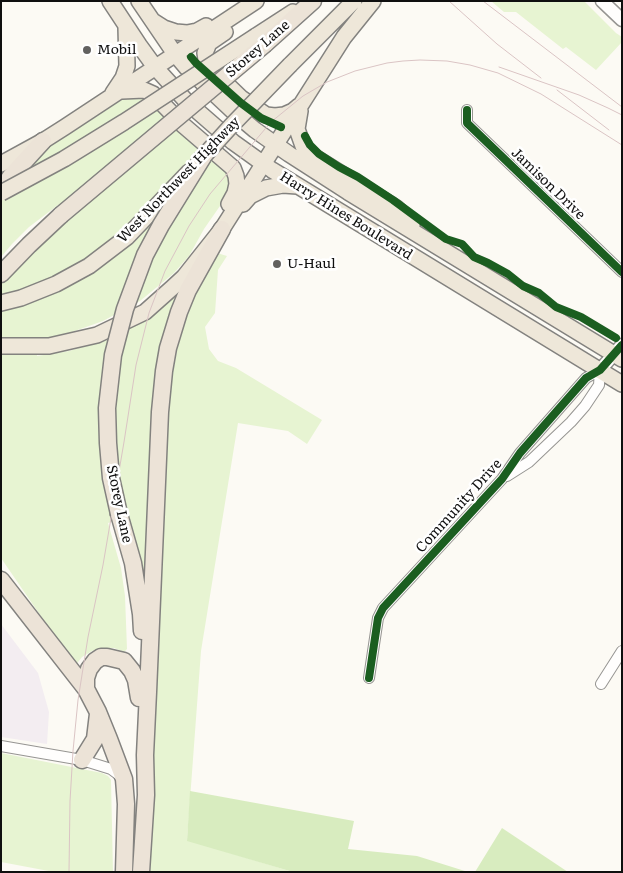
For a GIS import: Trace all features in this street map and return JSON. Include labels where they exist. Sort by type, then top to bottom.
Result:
[{"type":"highway","name":"Storey Lane","points":[[1,274],[61,215],[260,40],[312,1]]},
{"type":"highway","points":[[1,191],[11,176],[43,141]]},
{"type":"highway","name":"Storey Lane","points":[[141,872],[146,795],[148,692],[133,564],[111,478],[108,408],[113,355],[124,309],[145,255],[161,225],[203,157]]},
{"type":"highway","points":[[148,692],[160,412],[164,371],[168,348],[179,312],[188,290],[223,226]]},
{"type":"highway","points":[[1,580],[86,690],[98,712],[124,779],[126,804],[124,872]]},
{"type":"highway","points":[[86,690],[86,678],[95,660],[107,657],[124,661],[136,680],[146,755]]},
{"type":"highway","points":[[82,760],[95,739],[98,712]]},
{"type":"main road","name":"Harry Hines Boulevard","points":[[110,1],[155,67],[187,102],[263,165],[622,384]]},
{"type":"main road","name":"Harry Hines Boulevard","points":[[139,1],[175,54],[204,85],[255,130],[341,188],[619,353]]},
{"type":"main road","points":[[152,21],[176,32],[187,33],[197,31],[246,1]]},
{"type":"main road","points":[[1,164],[43,141],[256,1]]},
{"type":"main road","points":[[269,1],[209,43],[205,53],[206,60],[212,70],[241,98],[266,115],[284,115],[293,111],[301,104]]},
{"type":"main road","name":"West Northwest Highway","points":[[1,303],[21,298],[73,276],[127,238],[230,126],[354,1]]},
{"type":"main road","points":[[223,226],[344,37],[373,1]]},
{"type":"main road","points":[[115,94],[127,66],[126,26]]},
{"type":"main road","points":[[1,191],[64,159],[260,40]]},
{"type":"main road","points":[[115,94],[144,90],[153,94],[183,125],[233,168],[237,184],[235,193],[204,250]]},
{"type":"main road","points":[[301,104],[297,129],[303,146],[311,155],[396,208],[408,219],[418,235]]},
{"type":"main road","points":[[4,346],[50,346],[97,335],[145,312],[184,277],[223,226],[250,196],[273,186],[298,186]]},
{"type":"main road","points":[[389,242],[400,224]]},
{"type":"street","points":[[602,1],[622,20]]},
{"type":"street","name":"Jamison Drive","points":[[467,110],[466,122],[622,272]]},
{"type":"street","name":"Community Drive","points":[[369,678],[378,618],[383,608],[502,479],[520,453],[586,378],[600,370],[619,353]]},
{"type":"street","name":"Community Drive","points":[[502,479],[529,462],[571,422],[585,406],[599,385],[600,370]]},
{"type":"street","points":[[601,684],[622,651]]},
{"type":"street","points":[[1,746],[82,760],[111,769],[124,779]]},
{"type":"shaded area","points":[[1,624],[38,673],[49,712],[47,744],[1,737]]},
{"type":"green space","points":[[491,1],[584,1],[622,37],[622,42],[596,70],[566,47],[563,49],[516,12],[504,12]]},
{"type":"green space","points":[[135,93],[141,94],[225,168],[231,180],[229,193],[204,229],[189,256],[174,273],[140,301],[103,321],[55,338],[37,339],[37,356],[69,351],[85,346],[127,328],[185,288],[176,304],[145,590],[125,518],[108,523],[121,568],[125,596],[127,649],[124,652],[114,648],[92,651],[82,657],[75,666],[1,558],[1,285],[9,274],[69,218],[58,205],[29,227],[1,257],[1,199],[30,166],[65,134],[109,104]]},
{"type":"green space","points":[[217,253],[227,256],[218,270],[215,313],[205,327],[209,349],[218,361],[236,368],[322,420],[307,444],[288,431],[238,423],[201,651],[187,840],[293,872],[149,872],[166,445],[171,384],[180,334],[193,295]]},
{"type":"green space","points":[[1,753],[102,773],[108,776],[111,780],[113,872],[54,872],[1,862]]},
{"type":"green space","points":[[190,791],[354,821],[348,849],[417,856],[468,872],[293,872],[187,841]]},
{"type":"green space","points":[[502,828],[568,872],[475,872]]},
{"type":"tram line","points":[[449,1],[497,44],[541,78]]},
{"type":"tram line","points":[[483,1],[622,107]]},
{"type":"tram line","points":[[69,872],[70,801],[78,700],[88,637],[103,565],[136,365],[149,313],[165,271],[189,226],[210,194],[271,122],[303,96],[327,82],[355,71],[403,61],[447,61],[498,73],[541,94],[622,145]]},
{"type":"tram line","points":[[499,67],[579,95],[622,115]]},
{"type":"tram line","points":[[557,90],[609,130]]},
{"type":"cycle path","points":[[191,57],[241,103],[261,118],[281,127]]},
{"type":"cycle path","points":[[467,110],[467,123],[622,272]]},
{"type":"cycle path","points":[[305,136],[310,145],[319,154],[393,200],[446,239],[462,244],[474,257],[508,274],[523,286],[539,293],[556,307],[581,317],[616,338]]},
{"type":"cycle path","points":[[369,678],[378,618],[383,608],[502,479],[520,453],[586,378],[600,370],[622,345]]},
{"type":"place","name":"Mobil","points":[[87,50]]},
{"type":"place","name":"U-Haul","points":[[277,264]]}]
